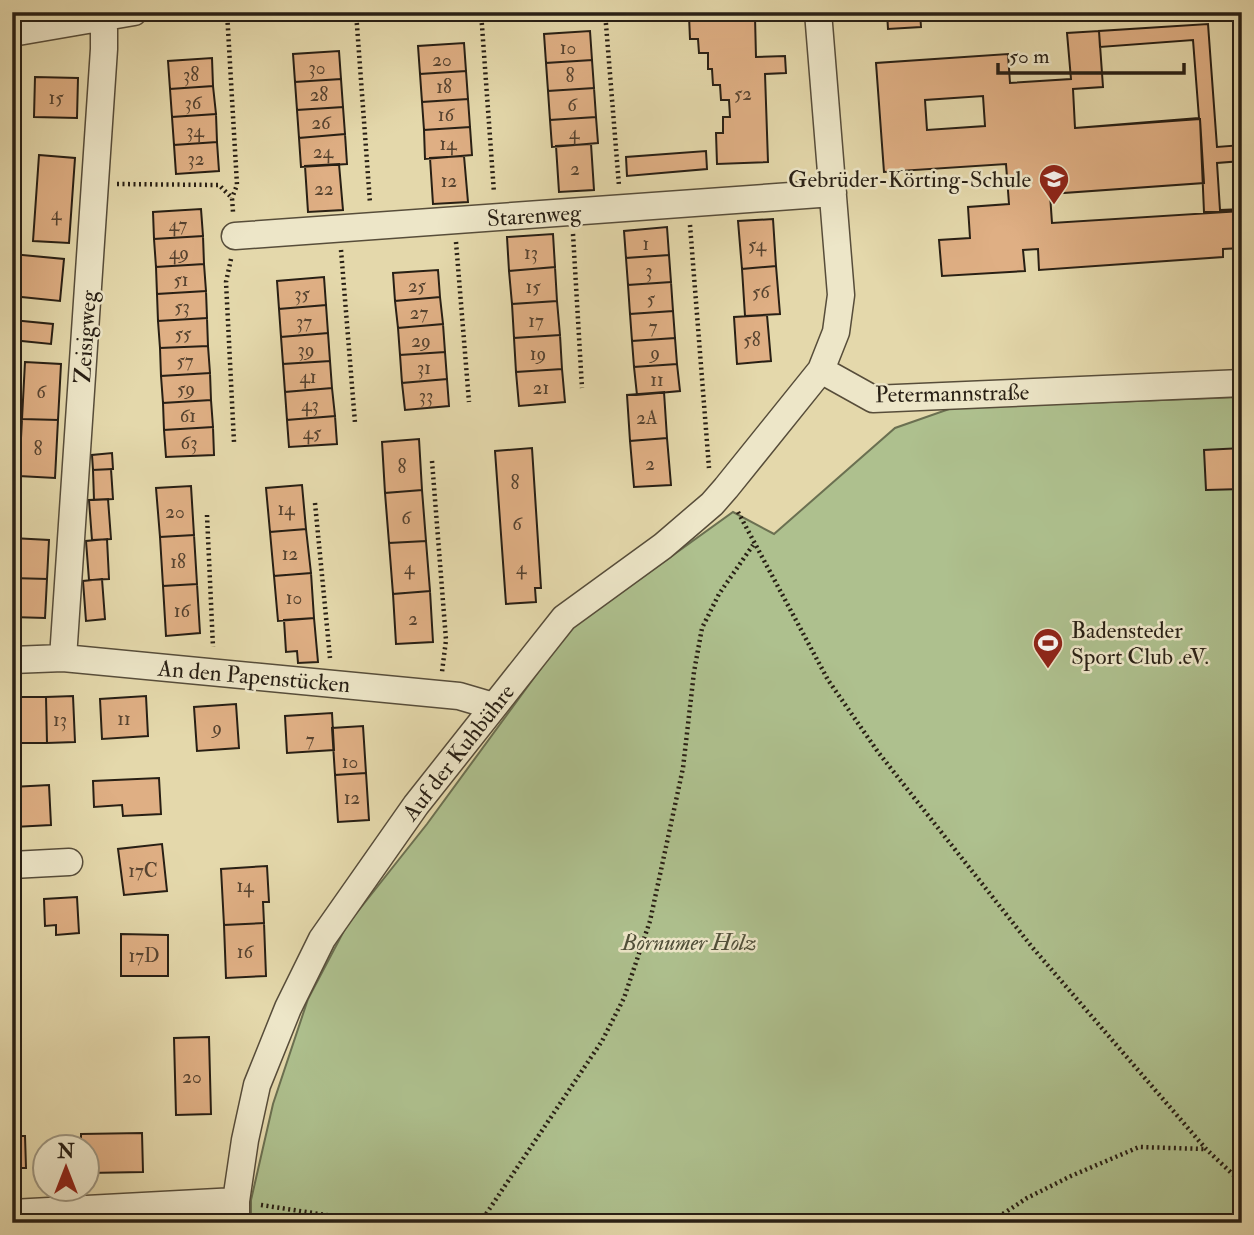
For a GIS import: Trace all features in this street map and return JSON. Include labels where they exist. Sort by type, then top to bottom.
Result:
[{"type":"street","points":[[12,33],[104,14],[134,12]]},
{"type":"street","points":[[818,12],[841,295],[836,332],[821,370]]},
{"type":"street","name":"Zeisigweg","points":[[63,658],[104,14]]},
{"type":"street","name":"Starenweg","points":[[235,236],[833,193]]},
{"type":"street","name":"Petermannstraße","points":[[821,370],[873,399],[1242,383]]},
{"type":"street","name":"Auf der Kuhbühre","points":[[236,1212],[245,1140],[257,1085],[288,1008],[322,939],[416,804],[564,618],[663,546],[719,496],[821,370]]},
{"type":"street","name":"An den Papenstücken","points":[[12,660],[63,658],[214,672],[459,696],[494,706]]},
{"type":"street","points":[[12,865],[69,862]]},
{"type":"street","points":[[12,1213],[57,1217],[236,1212]]},
{"type":"path","points":[[226,12],[237,185],[232,198],[235,236],[226,282],[234,442]]},
{"type":"path","points":[[356,12],[372,227]]},
{"type":"path","points":[[481,12],[496,217]]},
{"type":"path","points":[[605,12],[621,208]]},
{"type":"path","points":[[95,183],[219,185],[232,198]]},
{"type":"path","points":[[688,204],[719,496],[754,544],[828,680],[878,752],[1031,947],[1206,1149],[1242,1183]]},
{"type":"path","points":[[571,212],[582,388]]},
{"type":"path","points":[[455,220],[469,402]]},
{"type":"path","points":[[339,229],[355,423]]},
{"type":"path","points":[[432,461],[446,640],[440,694]]},
{"type":"path","points":[[315,503],[332,684]]},
{"type":"path","points":[[207,515],[214,672]]},
{"type":"path","points":[[480,1223],[602,1041],[624,998],[650,921],[683,768],[694,671],[702,628],[719,594],[754,544]]},
{"type":"path","points":[[989,1223],[1038,1192],[1139,1147],[1206,1149]]},
{"type":"path","points":[[236,1212],[378,1223]]},
{"type":"green space","name":"Bornumer Holz","points":[[1242,397],[1242,1223],[251,1223],[251,1200],[273,1104],[308,999],[347,925],[427,824],[569,630],[733,512],[774,534],[895,428],[952,408]]},
{"type":"building","points":[[711,12],[739,12],[739,17],[755,17],[756,57],[785,56],[786,73],[765,74],[768,162],[717,164],[716,133],[723,133],[723,117],[730,117],[729,100],[721,100],[720,85],[713,85],[712,69],[708,69],[708,53],[699,53],[698,39],[690,39],[689,16],[711,16]]},
{"type":"building","points":[[887,12],[920,12],[921,27],[888,29]]},
{"type":"building","points":[[1208,24],[1217,147],[1242,145],[1242,161],[1217,163],[1220,210],[1242,211],[1204,212],[1200,119],[1075,128],[1199,118],[1193,40],[1100,47],[1099,31]]},
{"type":"building","points":[[590,31],[592,60],[546,63],[544,34]]},
{"type":"building","points":[[1099,31],[1103,87],[1073,89],[1075,128],[1200,119],[1204,183],[1050,194],[1052,223],[1242,211],[1242,248],[1223,249],[1223,257],[1039,270],[1038,249],[1023,250],[1025,271],[942,276],[939,240],[970,238],[968,207],[1009,204],[1006,164],[884,172],[876,63],[1008,54],[1010,83],[1071,79],[1067,33]],"holes":[[[983,96],[985,126],[927,130],[925,100]]]},
{"type":"building","points":[[464,43],[466,71],[420,74],[418,46]]},
{"type":"building","points":[[339,51],[341,79],[295,82],[293,54]]},
{"type":"building","points":[[212,58],[213,86],[170,89],[168,61]]},
{"type":"building","points":[[592,60],[594,88],[548,91],[546,63]]},
{"type":"building","points":[[466,71],[468,99],[422,102],[420,74]]},
{"type":"building","points":[[35,77],[78,78],[77,118],[34,117]]},
{"type":"building","points":[[341,79],[343,107],[297,110],[295,82]]},
{"type":"building","points":[[213,86],[216,114],[172,117],[170,89]]},
{"type":"building","points":[[594,88],[596,117],[550,120],[548,91]]},
{"type":"building","points":[[468,99],[470,127],[424,130],[422,102]]},
{"type":"building","points":[[343,107],[345,134],[299,138],[297,110]]},
{"type":"building","points":[[216,114],[217,142],[174,145],[172,117]]},
{"type":"building","points":[[596,117],[598,143],[552,147],[550,120]]},
{"type":"building","points":[[470,127],[472,155],[425,159],[424,130]]},
{"type":"building","points":[[345,134],[347,164],[301,167],[299,138]]},
{"type":"building","points":[[217,142],[219,171],[176,174],[174,145]]},
{"type":"building","points":[[591,144],[594,190],[559,192],[556,146]]},
{"type":"building","points":[[706,151],[707,169],[627,176],[626,157]]},
{"type":"building","points":[[39,155],[75,158],[69,243],[33,241]]},
{"type":"building","points":[[464,156],[468,202],[433,204],[430,158]]},
{"type":"building","points":[[339,164],[343,210],[308,212],[305,166]]},
{"type":"building","points":[[201,209],[203,236],[154,239],[153,212]]},
{"type":"building","points":[[773,219],[776,266],[742,269],[738,221]]},
{"type":"building","points":[[667,227],[669,255],[626,258],[624,231]]},
{"type":"building","points":[[553,234],[555,267],[509,271],[507,237]]},
{"type":"building","points":[[203,236],[204,264],[156,267],[154,239]]},
{"type":"building","points":[[12,254],[64,259],[60,301],[12,296]]},
{"type":"building","points":[[669,255],[671,282],[628,285],[626,258]]},
{"type":"building","points":[[204,264],[206,291],[157,294],[156,267]]},
{"type":"building","points":[[776,266],[780,314],[745,316],[742,269]]},
{"type":"building","points":[[555,267],[557,301],[512,304],[509,271]]},
{"type":"building","points":[[438,270],[440,297],[395,301],[393,273]]},
{"type":"building","points":[[324,277],[326,305],[279,309],[277,281]]},
{"type":"building","points":[[671,282],[673,311],[630,314],[628,285]]},
{"type":"building","points":[[206,291],[207,318],[158,321],[157,294]]},
{"type":"building","points":[[440,297],[443,324],[398,328],[395,301]]},
{"type":"building","points":[[557,301],[560,335],[514,338],[512,304]]},
{"type":"building","points":[[326,305],[328,333],[281,337],[279,309]]},
{"type":"building","points":[[673,311],[675,338],[632,341],[630,314]]},
{"type":"building","points":[[767,315],[771,361],[737,364],[734,317]]},
{"type":"building","points":[[207,318],[208,346],[160,348],[158,321]]},
{"type":"building","points":[[12,320],[53,324],[51,344],[12,340]]},
{"type":"building","points":[[443,324],[445,352],[400,355],[398,328]]},
{"type":"building","points":[[328,333],[330,361],[283,364],[281,337]]},
{"type":"building","points":[[560,335],[562,369],[516,372],[514,338]]},
{"type":"building","points":[[675,338],[677,364],[634,367],[632,341]]},
{"type":"building","points":[[208,346],[210,373],[161,376],[160,348]]},
{"type":"building","points":[[445,352],[447,379],[402,383],[400,355]]},
{"type":"building","points":[[330,361],[332,388],[285,392],[283,364]]},
{"type":"building","points":[[25,362],[61,364],[58,420],[22,419]]},
{"type":"building","points":[[677,364],[680,391],[637,395],[634,367]]},
{"type":"building","points":[[562,369],[565,402],[519,406],[516,372]]},
{"type":"building","points":[[210,373],[211,400],[163,403],[161,376]]},
{"type":"building","points":[[447,379],[449,406],[405,410],[402,383]]},
{"type":"building","points":[[332,388],[335,416],[287,420],[285,392]]},
{"type":"building","points":[[664,392],[667,438],[630,441],[627,395]]},
{"type":"building","points":[[211,400],[213,427],[164,430],[163,403]]},
{"type":"building","points":[[335,416],[337,444],[289,447],[287,420]]},
{"type":"building","points":[[22,419],[58,420],[55,478],[19,476]]},
{"type":"building","points":[[213,427],[214,455],[166,457],[164,430]]},
{"type":"building","points":[[667,438],[671,485],[634,487],[630,441]]},
{"type":"building","points":[[419,439],[422,490],[385,493],[382,442]]},
{"type":"building","points":[[532,448],[541,588],[535,588],[536,602],[506,604],[495,451]]},
{"type":"building","points":[[1242,448],[1242,489],[1206,490],[1204,450]]},
{"type":"building","points":[[112,453],[113,469],[93,470],[92,455]]},
{"type":"building","points":[[111,469],[113,499],[94,500],[93,470]]},
{"type":"building","points":[[302,485],[306,529],[270,532],[266,488]]},
{"type":"building","points":[[191,486],[194,535],[160,537],[156,488]]},
{"type":"building","points":[[422,490],[426,541],[389,543],[385,493]]},
{"type":"building","points":[[108,499],[111,539],[92,540],[89,500]]},
{"type":"building","points":[[306,529],[311,573],[274,576],[270,532]]},
{"type":"building","points":[[194,535],[197,584],[163,586],[160,537]]},
{"type":"building","points":[[12,538],[49,540],[47,579],[12,578]]},
{"type":"building","points":[[107,539],[109,579],[89,580],[86,541]]},
{"type":"building","points":[[426,541],[430,591],[393,594],[389,543]]},
{"type":"building","points":[[311,573],[314,618],[278,621],[274,576]]},
{"type":"building","points":[[12,578],[47,579],[45,618],[12,617]]},
{"type":"building","points":[[102,579],[105,619],[86,621],[83,581]]},
{"type":"building","points":[[197,584],[200,633],[166,636],[163,586]]},
{"type":"building","points":[[430,591],[433,642],[396,644],[393,594]]},
{"type":"building","points":[[314,618],[318,662],[298,663],[297,651],[286,652],[284,620]]},
{"type":"building","points":[[73,696],[75,742],[47,743],[46,697]]},
{"type":"building","points":[[146,696],[148,736],[102,739],[100,699]]},
{"type":"building","points":[[12,697],[19,697],[20,743],[12,743]]},
{"type":"building","points":[[19,697],[46,697],[47,743],[20,743]]},
{"type":"building","points":[[236,704],[239,748],[197,751],[194,707]]},
{"type":"building","points":[[332,713],[334,750],[287,753],[285,716]]},
{"type":"building","points":[[363,726],[366,773],[335,775],[332,728]]},
{"type":"building","points":[[366,773],[369,820],[338,822],[335,775]]},
{"type":"building","points":[[159,778],[161,814],[123,816],[122,805],[94,807],[93,781]]},
{"type":"building","points":[[49,785],[51,825],[14,827],[12,787]]},
{"type":"building","points":[[162,844],[167,891],[124,895],[118,849]]},
{"type":"building","points":[[267,866],[269,902],[263,902],[264,923],[224,925],[221,869]]},
{"type":"building","points":[[77,897],[79,933],[56,935],[56,925],[45,926],[44,899]]},
{"type":"building","points":[[264,923],[266,976],[226,978],[224,925]]},
{"type":"building","points":[[121,934],[168,935],[168,976],[121,976]]},
{"type":"building","points":[[209,1037],[211,1114],[176,1115],[174,1038]]},
{"type":"building","points":[[142,1133],[143,1172],[102,1173],[102,1134],[81,1134]]},
{"type":"building","points":[[12,1136],[25,1136],[26,1168],[12,1168]]},
{"type":"place","name":"Gebrüder-Körting-Schule","points":[[1054,206]]},
{"type":"place","name":"Badensteder Sport Club .eV.","points":[[1048,670]]}]
